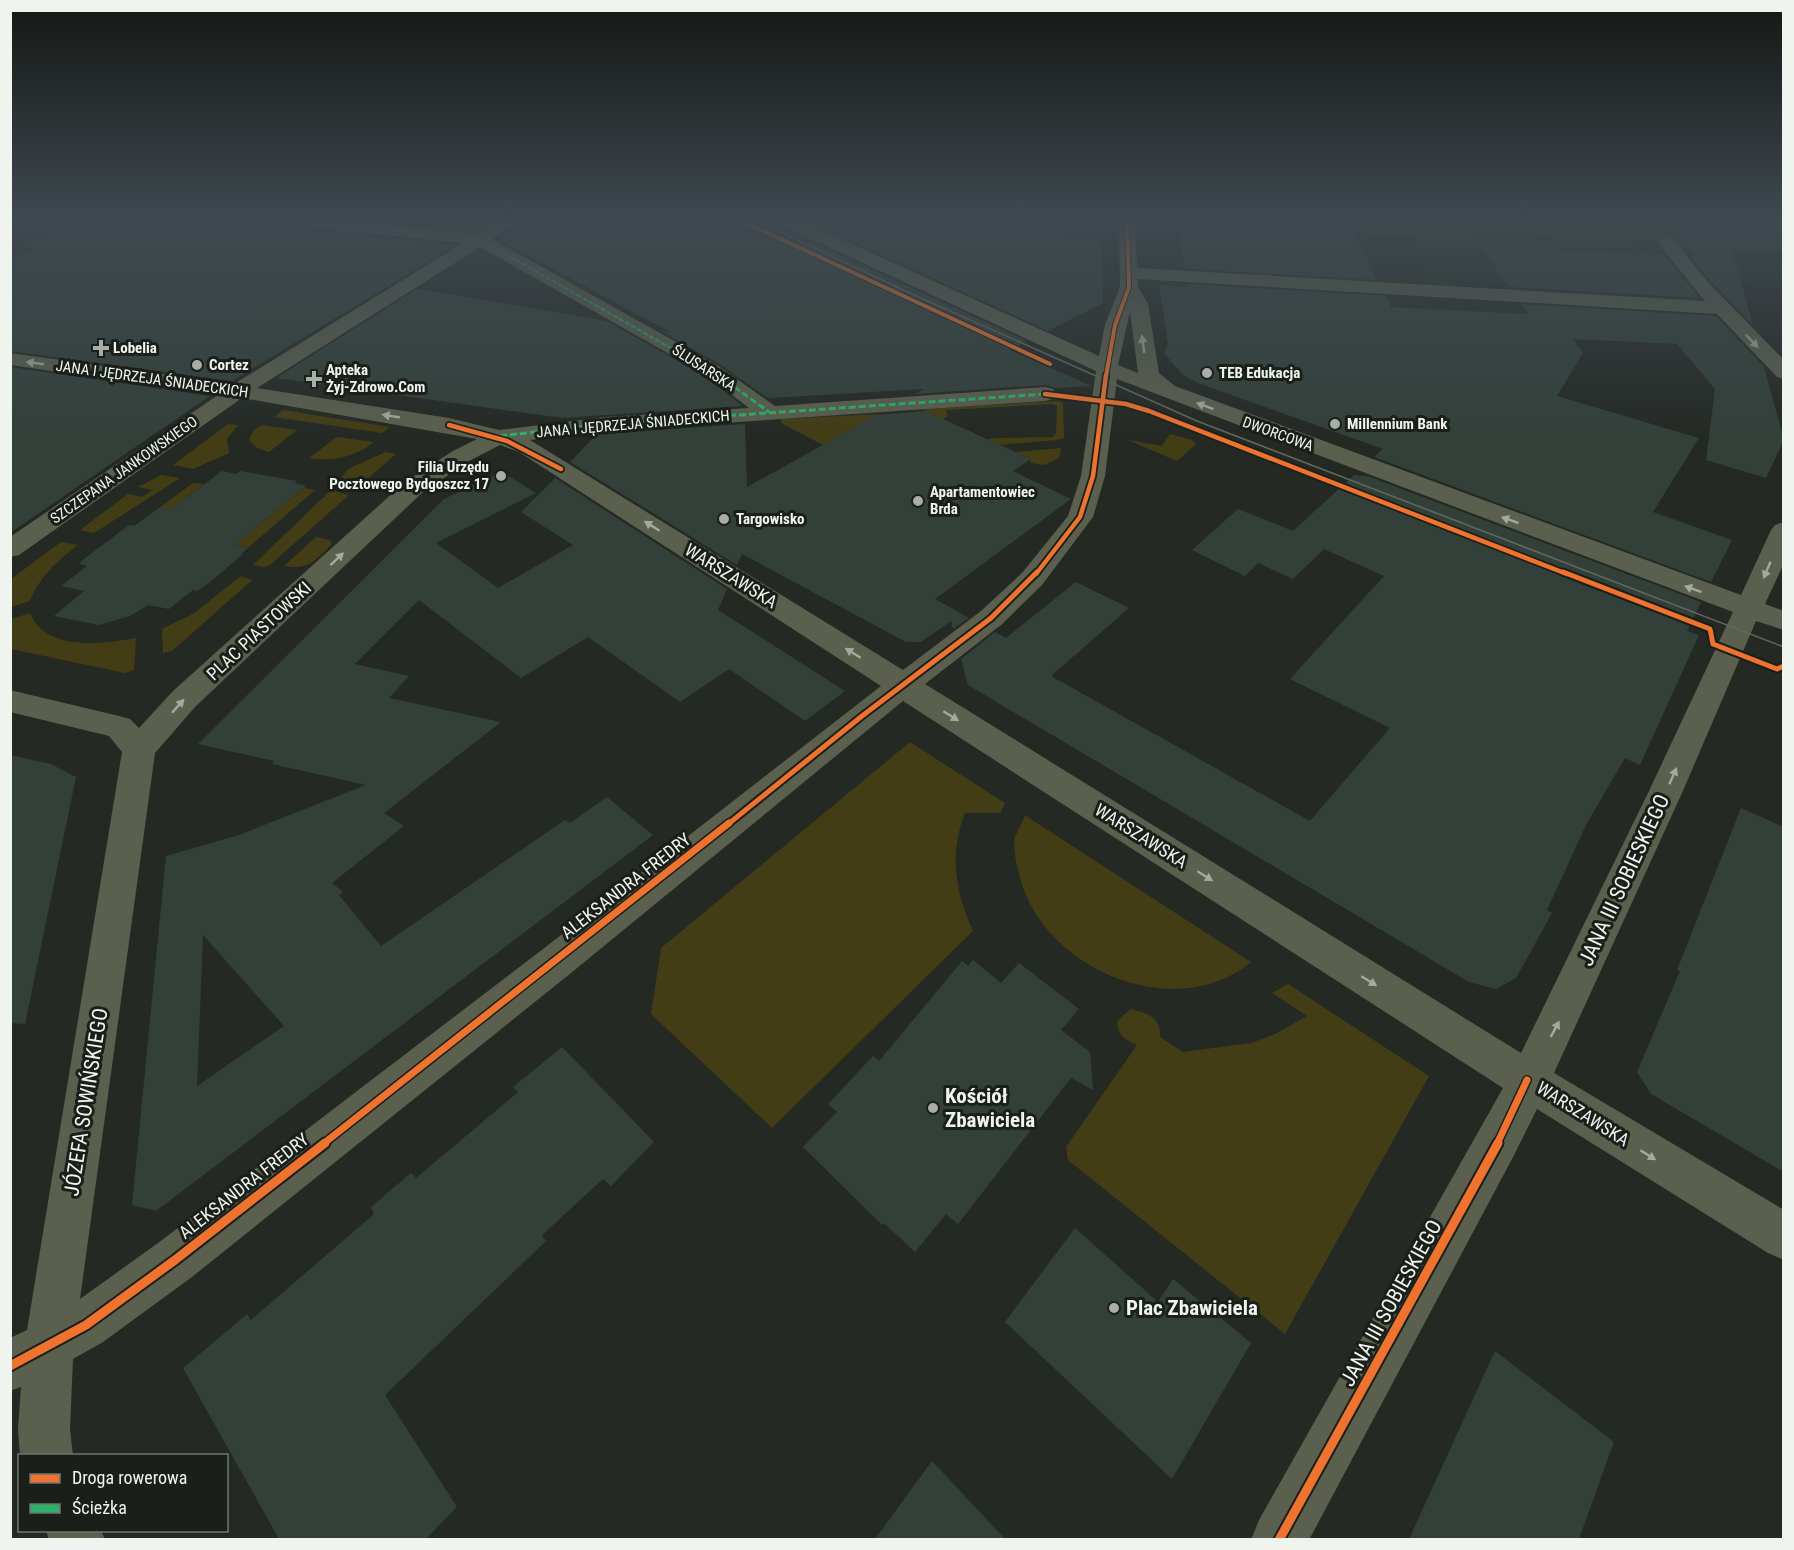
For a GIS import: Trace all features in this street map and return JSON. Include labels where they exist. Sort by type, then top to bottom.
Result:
[{"type":"street","name":"SZCZEPANA JANKOWSKIEGO","points":[[10,549],[238,391],[394,292]]},
{"type":"street","name":"ŚLUSARSKA","points":[[574,292],[710,369],[769,412]]},
{"type":"street","name":"DWORCOWA","points":[[940,292],[1109,369],[1784,621]]},
{"type":"street","name":"ALEKSANDRA FREDRY","points":[[30,1356],[86,1325],[193,1245],[539,975],[902,685],[991,618],[1032,579],[1080,517],[1093,476],[1109,369],[1106,328],[1123,292]]},
{"type":"street","points":[[1133,292],[1149,374],[1169,392]]},
{"type":"street","points":[[1390,292],[1721,308]]},
{"type":"street","points":[[1708,292],[1784,373]]},
{"type":"street","points":[[1036,337],[1077,336]]},
{"type":"street","name":"JANA I JĘDRZEJA ŚNIADECKICH","points":[[10,359],[449,424],[499,437],[606,424],[1045,394]]},
{"type":"street","name":"WARSZAWSKA","points":[[499,437],[526,447],[1527,1080],[1784,1237]]},
{"type":"street","name":"PLAC PIASTOWSKI","points":[[139,749],[184,699],[414,487],[461,456],[499,437]]},
{"type":"street","name":"JANA III SOBIESKIEGO","points":[[1279,1539],[1497,1144],[1559,1020],[1784,530]]},
{"type":"street","points":[[10,701],[119,727],[139,749]]},
{"type":"street","name":"JÓZEFA SOWIŃSKIEGO","points":[[47,1454],[30,1356],[139,749]]},
{"type":"shaded area","points":[[1059,401],[1063,404],[1064,438],[1057,440],[998,445],[986,443],[988,439],[996,438],[1052,437],[1056,433],[1057,406],[1052,404],[946,410],[948,416],[941,420],[921,414],[927,408]]},
{"type":"shaded area","points":[[283,410],[390,427],[382,433],[274,417]]},
{"type":"shaded area","points":[[879,414],[823,445],[781,423],[781,419]]},
{"type":"shaded area","points":[[228,424],[238,425],[227,439],[229,453],[193,469],[173,465]]},
{"type":"shaded area","points":[[262,425],[297,430],[269,452],[257,448],[249,440],[254,430]]},
{"type":"shaded area","points":[[1170,434],[1192,440],[1196,444],[1177,461],[1128,440],[1162,446]]},
{"type":"shaded area","points":[[337,437],[374,442],[351,455],[335,459],[309,458]]},
{"type":"shaded area","points":[[1061,448],[1059,458],[1044,465],[1031,463],[1030,459],[1015,452]]},
{"type":"shaded area","points":[[385,452],[396,454],[358,487],[338,483],[348,469]]},
{"type":"shaded area","points":[[161,475],[180,478],[94,533],[80,530],[128,494],[142,497],[153,490],[138,487]]},
{"type":"shaded area","points":[[193,483],[204,484],[170,510],[159,508]]},
{"type":"shaded area","points":[[304,488],[315,490],[248,548],[234,545]]},
{"type":"shaded area","points":[[331,490],[349,495],[270,565],[264,567],[253,565]]},
{"type":"shaded area","points":[[316,537],[330,540],[332,544],[311,563],[300,567],[284,566]]},
{"type":"shaded area","points":[[61,542],[78,545],[50,570],[30,601],[11,607],[11,579]]},
{"type":"shaded area","points":[[241,576],[252,580],[172,651],[163,653],[162,629],[193,614]]},
{"type":"shaded area","points":[[30,613],[38,626],[62,640],[92,643],[136,638],[134,670],[125,673],[11,649],[11,619]]},
{"type":"shaded area","points":[[910,742],[1005,803],[1000,813],[965,813],[960,828],[956,873],[962,902],[973,931],[772,1128],[651,1014],[661,948]]},
{"type":"shaded area","points":[[1025,816],[1251,962],[1220,980],[1186,988],[1151,987],[1116,978],[1083,961],[1055,938],[1033,910],[1020,877],[1014,846],[1015,837]]},
{"type":"shaded area","points":[[1288,984],[1429,1076],[1285,1334],[1068,1160],[1066,1147],[1137,1045],[1123,1036],[1117,1026],[1117,1021],[1131,1009],[1152,1017],[1159,1025],[1160,1037],[1183,1052],[1251,1043],[1275,1034],[1307,1016],[1272,993]]},
{"type":"building","points":[[10,292],[378,292],[232,381],[10,351]]},
{"type":"building","points":[[412,292],[437,292],[607,321],[702,375],[743,406],[562,418],[276,378]]},
{"type":"building","points":[[596,292],[921,292],[1027,341],[1009,350],[1092,386],[1055,388],[1045,385],[915,394],[924,389],[768,398],[718,363],[659,330],[670,332]]},
{"type":"building","points":[[963,292],[1103,292],[1103,303],[1048,331]]},
{"type":"building","points":[[1160,292],[1326,292],[1386,296],[1391,307],[1528,314],[1521,304],[1716,316],[1764,367],[1784,440],[1766,478],[1706,460],[1715,389],[1677,344],[1573,339],[1583,353],[1557,396],[1699,438],[1653,512],[1732,540],[1711,582],[1374,457],[1383,449],[1198,383],[1183,375],[1164,353],[1168,344]]},
{"type":"building","points":[[1602,292],[1695,292],[1700,298]]},
{"type":"building","points":[[1721,292],[1744,292],[1753,325]]},
{"type":"building","points":[[10,367],[210,396],[10,533]]},
{"type":"building","points":[[925,411],[1031,459],[1013,471],[1071,499],[935,599],[969,618],[953,629],[951,621],[921,642],[906,642],[742,554],[737,565],[570,462],[597,434],[745,424],[747,487],[877,415]]},
{"type":"building","points":[[222,471],[237,474],[240,471],[297,481],[295,483],[306,486],[234,545],[248,548],[241,554],[243,554],[209,583],[197,591],[193,590],[169,609],[148,605],[130,616],[99,625],[54,616],[84,591],[61,586],[87,566],[79,564],[84,559],[129,525],[134,526],[159,508],[170,510]]},
{"type":"building","points":[[502,472],[536,493],[436,543],[498,588],[573,545],[521,512],[555,478],[727,589],[718,610],[845,691],[805,721],[729,669],[680,702],[588,637],[521,678],[419,600],[355,664],[409,676],[389,698],[501,722],[384,813],[404,826],[332,883],[343,892],[339,895],[381,946],[565,820],[570,823],[607,797],[653,835],[156,1211],[132,1205],[166,856],[239,835],[366,785],[272,764],[274,761],[198,744],[444,499]],"holes":[[[203,935],[284,1026],[197,1086]]]},
{"type":"building","points":[[1354,475],[1370,477],[1701,602],[1687,631],[1699,635],[1640,765],[1625,758],[1586,825],[1547,910],[1552,913],[1516,978],[1496,989],[1469,982],[968,685],[961,659],[995,632],[1006,638],[1076,582],[1129,608],[1051,676],[1310,821],[1390,728],[1290,679],[1384,576],[1324,549],[1293,579],[1258,563],[1245,576],[1192,550],[1238,509],[1293,531]]},
{"type":"building","points":[[10,755],[51,764],[76,777],[25,1024],[10,1023]]},
{"type":"building","points":[[1741,808],[1784,827],[1784,1172],[1651,1094],[1637,1072],[1680,971],[1677,970]]},
{"type":"building","name":"Kościół Zbawiciela","points":[[973,960],[1001,983],[1019,963],[1079,1009],[1061,1030],[1090,1052],[1093,1090],[1071,1078],[958,1224],[946,1214],[915,1252],[884,1223],[882,1225],[803,1147],[837,1112],[828,1104],[873,1056],[879,1061],[962,961],[968,966]]},
{"type":"building","points":[[562,1047],[654,1142],[611,1186],[603,1179],[542,1235],[546,1241],[385,1395],[457,1507],[426,1539],[279,1539],[183,1368],[247,1314],[251,1320],[374,1214],[371,1207],[411,1173],[416,1178],[518,1092],[513,1087]]},
{"type":"building","points":[[1075,1228],[1158,1302],[1173,1279],[1251,1343],[1172,1479],[1005,1322]]},
{"type":"building","points":[[1495,1351],[1614,1442],[1579,1539],[1409,1539]]},
{"type":"building","points":[[932,1461],[1005,1539],[875,1539]]},
{"type":"tram line","points":[[908,292],[1197,421],[1784,647]]},
{"type":"marked path","points":[[574,292],[710,369],[769,412]]},
{"type":"marked path","points":[[500,436],[606,424],[1045,394]]},
{"type":"cycle path","points":[[896,292],[1050,364]]},
{"type":"cycle path","points":[[10,1366],[86,1325],[175,1260],[557,961],[862,716],[991,618],[1032,579],[1080,517],[1093,476],[1110,348],[1115,325],[1127,292]]},
{"type":"cycle path","points":[[1045,394],[1126,404],[1149,411],[1710,629],[1713,644],[1777,669],[1784,666]]},
{"type":"cycle path","points":[[449,425],[507,441],[561,469]]},
{"type":"cycle path","points":[[1279,1540],[1497,1144],[1527,1080]]},
{"type":"place","name":"Lobelia","points":[[101,348]]},
{"type":"place","name":"Cortez","points":[[197,365]]},
{"type":"place","name":"TEB Edukacja","points":[[1207,373]]},
{"type":"place","name":"Apteka Żyj-Zdrowo.Com","points":[[314,379]]},
{"type":"place","name":"Millennium Bank","points":[[1335,424]]},
{"type":"place","name":"Filia Urzędu Pocztowego Bydgoszcz 17","points":[[501,476]]},
{"type":"place","name":"Apartamentowiec Brda","points":[[918,501]]},
{"type":"place","name":"Targowisko","points":[[724,519]]},
{"type":"place","name":"Kościół Zbawiciela","points":[[933,1108]]},
{"type":"place","name":"Plac Zbawiciela","points":[[1114,1308]]}]
